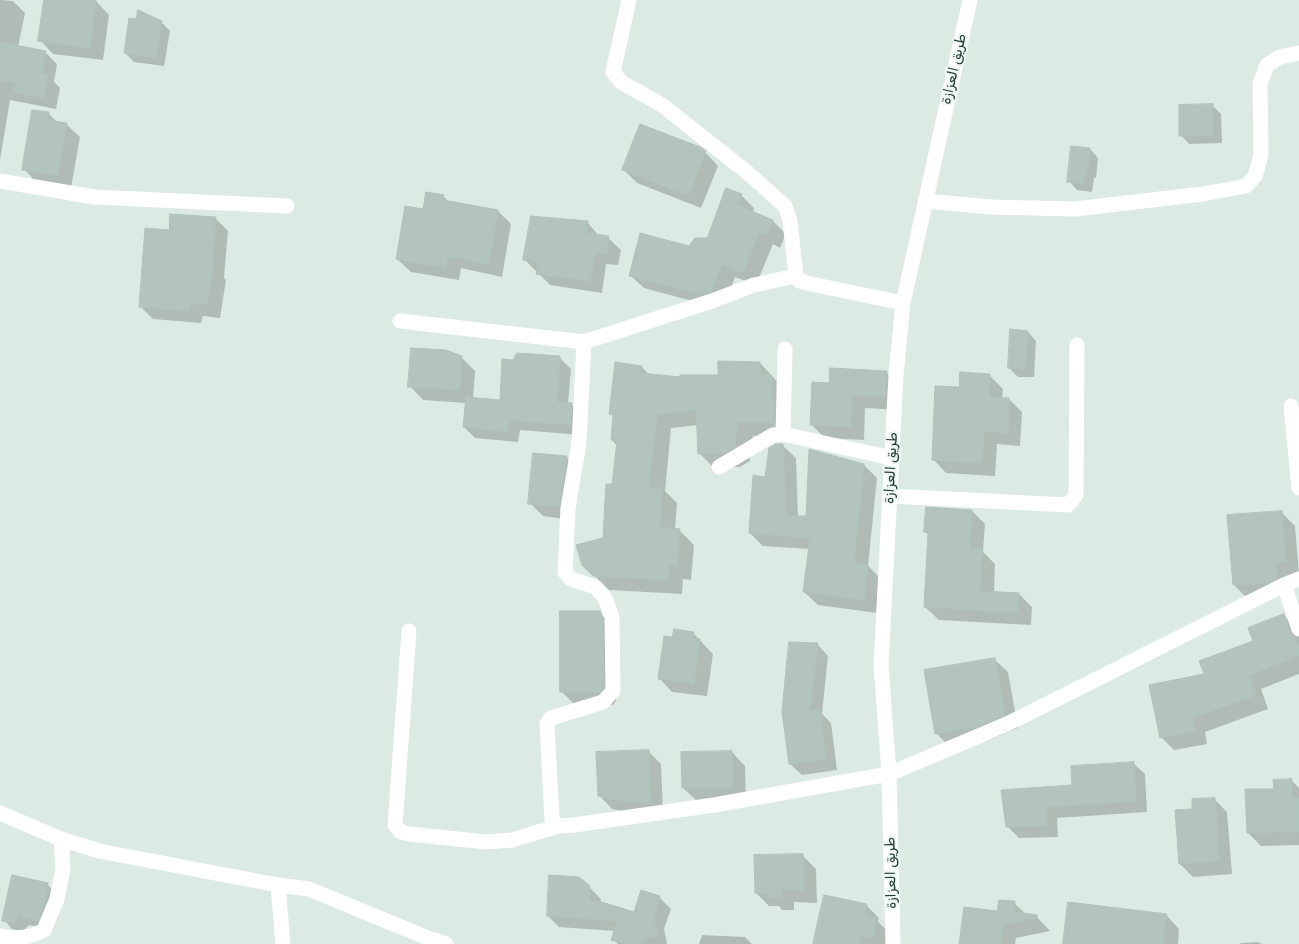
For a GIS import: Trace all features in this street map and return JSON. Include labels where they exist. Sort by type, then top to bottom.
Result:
[{"type":"street","points":[[629,0],[613,72],[621,82],[662,106],[748,172],[786,206],[790,222],[796,276],[800,281],[903,303]]},
{"type":"street","name":"طريق العزازة","points":[[893,944],[889,774],[881,665],[896,374],[903,303],[970,0]]},
{"type":"street","points":[[925,201],[991,207],[1075,209],[1203,194],[1246,186],[1255,176],[1261,154],[1260,84],[1267,65],[1280,57],[1299,53]]},
{"type":"street","points":[[0,182],[94,197],[287,206]]},
{"type":"street","points":[[400,321],[584,342],[712,301],[754,285],[796,276]]},
{"type":"street","points":[[558,826],[552,820],[547,724],[552,718],[603,702],[612,691],[612,617],[605,598],[595,588],[571,579],[565,572],[568,508],[579,443],[584,342]]},
{"type":"street","points":[[890,496],[1068,505],[1073,501],[1076,495],[1077,345]]},
{"type":"street","points":[[783,434],[785,349]]},
{"type":"street","points":[[1291,406],[1299,488]]},
{"type":"street","points":[[719,467],[773,434],[783,434],[892,458]]},
{"type":"street","points":[[409,631],[394,825],[401,832],[409,834],[486,842],[512,840],[558,826],[714,805],[889,774],[1007,724],[1284,584],[1299,579]]},
{"type":"street","points":[[1284,584],[1299,629]]},
{"type":"street","points":[[0,813],[61,839],[99,850],[278,885],[310,889],[446,944]]},
{"type":"street","points":[[0,936],[14,939],[32,937],[44,930],[57,899],[62,876],[61,839]]},
{"type":"street","points":[[278,885],[283,944]]},
{"type":"building","points":[[44,0],[96,0],[90,48],[38,41]]},
{"type":"building","points":[[138,10],[162,21],[156,58],[124,53],[129,18],[136,19]]},
{"type":"building","points":[[0,42],[46,51],[42,73],[48,75],[44,98],[13,92],[15,83],[0,80]]},
{"type":"building","points":[[1213,104],[1213,135],[1179,136],[1179,105]]},
{"type":"building","points":[[32,110],[49,112],[48,120],[67,123],[58,175],[22,170]]},
{"type":"building","points":[[640,124],[706,151],[688,196],[622,170]]},
{"type":"building","points":[[1071,146],[1090,148],[1088,170],[1086,170],[1084,184],[1067,182]]},
{"type":"building","points":[[726,188],[742,194],[737,205],[773,220],[767,235],[759,232],[743,273],[722,265],[711,291],[707,293],[693,292],[629,276],[640,233],[689,246],[695,238],[707,238]]},
{"type":"building","points":[[426,192],[444,195],[443,200],[498,210],[489,265],[448,256],[446,268],[396,259],[405,206],[423,209]]},
{"type":"building","points":[[170,214],[216,217],[212,266],[214,266],[207,305],[191,304],[189,311],[139,307],[145,228],[169,230]]},
{"type":"building","points":[[531,216],[588,221],[587,233],[609,236],[607,254],[595,253],[590,281],[536,274],[538,262],[523,260]]},
{"type":"building","points":[[1010,329],[1028,331],[1026,369],[1008,368]]},
{"type":"building","points":[[411,348],[446,350],[462,356],[460,390],[408,387]]},
{"type":"building","points":[[517,353],[560,356],[557,402],[572,403],[570,425],[509,420],[508,432],[463,427],[466,397],[500,400],[502,359],[513,360]]},
{"type":"building","points":[[718,361],[760,362],[760,375],[772,375],[774,426],[773,423],[738,422],[737,433],[735,433],[736,446],[725,453],[698,454],[696,410],[657,414],[649,487],[662,488],[660,527],[680,529],[677,566],[669,565],[668,580],[593,576],[582,565],[576,545],[603,538],[606,484],[612,484],[617,441],[611,440],[613,415],[609,414],[615,362],[642,366],[641,373],[680,377],[680,375],[718,375]]},
{"type":"building","points":[[830,368],[887,371],[885,397],[852,395],[851,427],[810,425],[812,382],[829,383]]},
{"type":"building","points":[[960,372],[990,374],[989,397],[1009,398],[1008,433],[984,432],[982,463],[932,460],[935,386],[959,387]]},
{"type":"building","points":[[776,444],[783,444],[786,516],[806,516],[809,449],[864,464],[854,563],[868,565],[864,600],[803,592],[810,538],[749,533],[753,475],[765,477],[769,448]]},
{"type":"building","points":[[533,453],[567,456],[559,507],[528,504]]},
{"type":"building","points":[[926,507],[972,510],[970,549],[982,549],[980,591],[1019,593],[1018,613],[924,607],[928,533],[924,532]]},
{"type":"building","points":[[1282,511],[1286,562],[1276,562],[1277,578],[1268,583],[1233,585],[1227,515]]},
{"type":"building","points":[[560,611],[600,611],[603,619],[604,687],[600,692],[560,692]]},
{"type":"building","points":[[1284,614],[1299,650],[1299,656],[1249,675],[1256,695],[1192,718],[1195,731],[1160,738],[1149,685],[1204,674],[1199,661],[1253,641],[1248,628]]},
{"type":"building","points":[[674,629],[694,632],[693,638],[700,639],[694,683],[658,679],[664,636],[672,637]]},
{"type":"building","points":[[789,642],[818,643],[810,711],[820,710],[826,759],[789,764],[782,712]]},
{"type":"building","points":[[995,658],[1005,715],[974,728],[935,734],[924,670]]},
{"type":"building","points":[[649,750],[651,802],[628,802],[598,796],[596,752]]},
{"type":"building","points":[[732,751],[733,788],[682,788],[681,752]]},
{"type":"building","points":[[1134,762],[1136,801],[1046,807],[1047,826],[1006,827],[1001,790],[1072,785],[1071,766]]},
{"type":"building","points":[[1292,779],[1292,799],[1299,798],[1299,832],[1247,833],[1245,789],[1274,789],[1273,780]]},
{"type":"building","points":[[1215,798],[1219,861],[1179,864],[1175,810],[1192,809],[1192,799]]},
{"type":"building","points":[[803,854],[804,890],[781,889],[781,897],[768,897],[766,893],[755,893],[754,855]]},
{"type":"building","points":[[12,875],[48,883],[44,906],[38,921],[20,916],[13,923],[2,921]]},
{"type":"building","points":[[549,875],[579,877],[590,886],[589,901],[602,902],[634,912],[641,890],[660,896],[654,917],[657,936],[644,938],[642,944],[626,944],[611,940],[617,921],[547,916]]},
{"type":"building","points":[[824,895],[867,904],[864,916],[877,919],[873,938],[861,935],[860,944],[813,944]]},
{"type":"building","points":[[999,900],[1015,901],[1014,912],[1037,915],[1037,918],[1003,925],[1001,944],[959,944],[964,907],[997,911]]},
{"type":"building","points":[[1068,902],[1167,914],[1163,944],[1063,944]]}]
